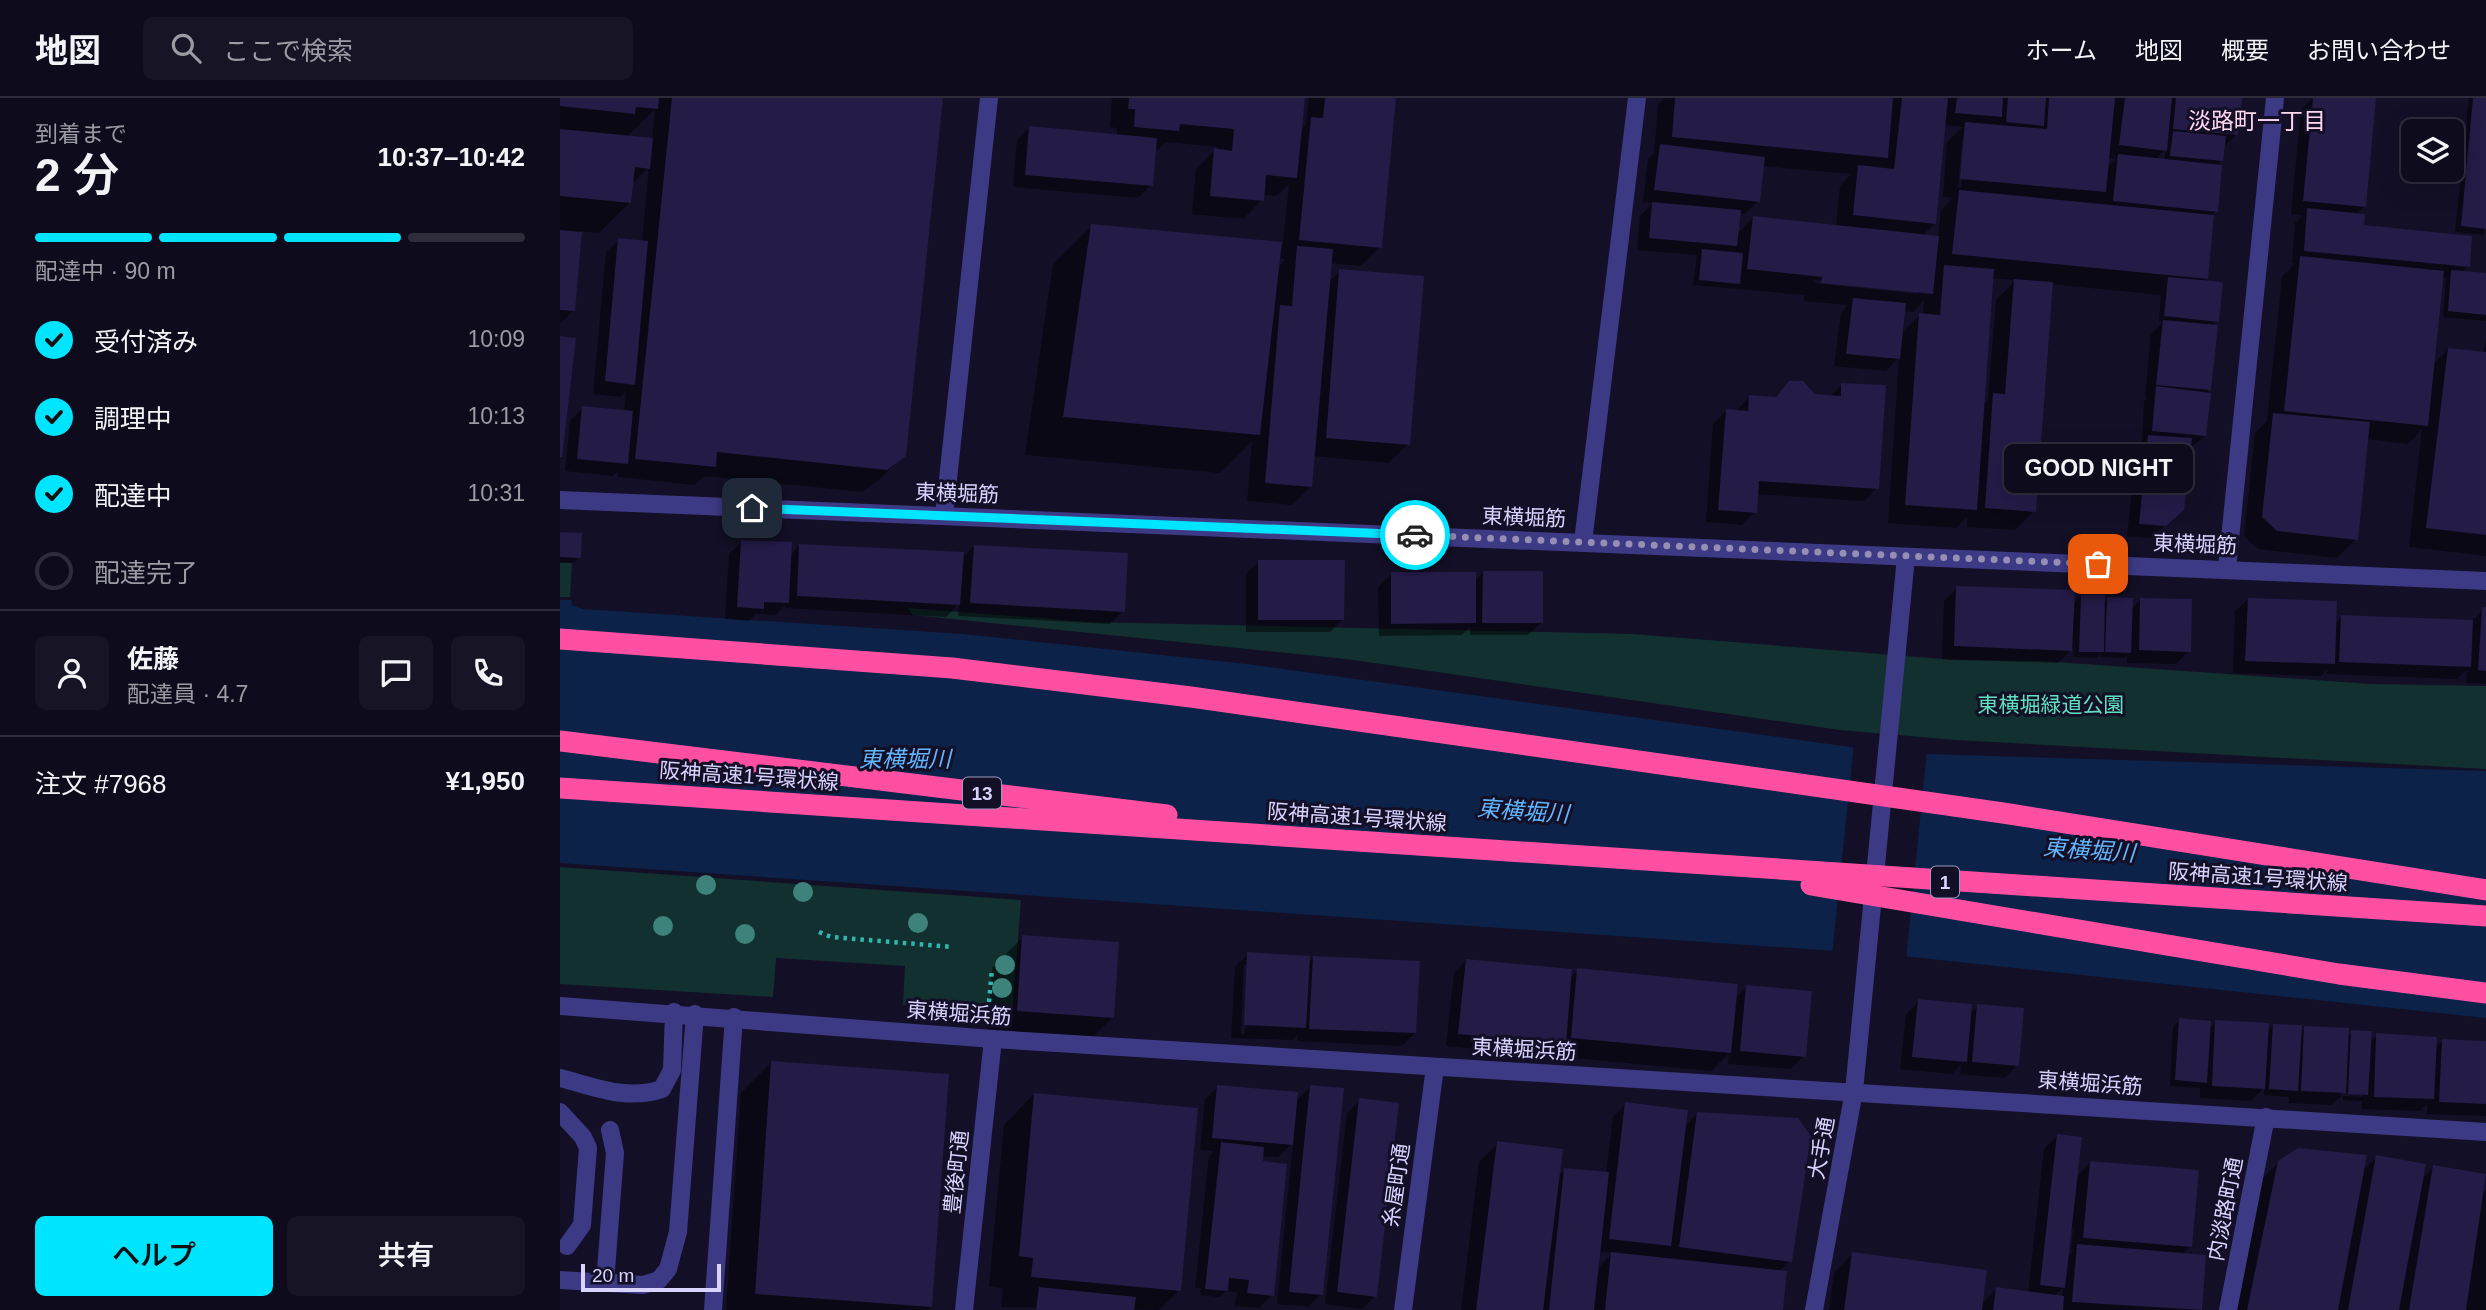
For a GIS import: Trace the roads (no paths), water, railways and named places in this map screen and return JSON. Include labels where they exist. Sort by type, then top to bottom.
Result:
[{"type":"highway","points":[[560,639],[952,668],[1178,695],[1428,728],[1962,807],[2486,890]]},
{"type":"highway","name":"13","points":[[560,741],[1405,845]]},
{"type":"highway","name":"阪神高速1号環状線","points":[[560,788],[1701,866],[2486,916]]},
{"type":"highway","points":[[1701,866],[2339,974],[2486,993]]},
{"type":"street","points":[[944,516],[989,98]]},
{"type":"street","points":[[1583,542],[1637,98]]},
{"type":"street","points":[[2227,568],[2275,98]]},
{"type":"street","name":"東横堀筋","points":[[560,500],[2486,580]]},
{"type":"street","name":"大手通","points":[[1814,1310],[1854,1091],[1906,557]]},
{"type":"street","name":"東横堀浜筋","points":[[560,1006],[674,1012],[993,1039],[2486,1132]]},
{"type":"street","points":[[560,1077],[619,1094],[643,1096],[662,1089],[671,1070],[674,1012]]},
{"type":"street","points":[[560,1280],[643,1285],[659,1280],[671,1260],[678,1232],[695,1014]]},
{"type":"street","points":[[713,1310],[734,1017]]},
{"type":"street","name":"豊後町通","points":[[964,1310],[993,1039]]},
{"type":"street","name":"糸屋町通","points":[[1403,1310],[1435,1067]]},
{"type":"street","points":[[560,1112],[583,1137],[588,1148],[582,1225],[566,1246]]},
{"type":"street","name":"内淡路町通","points":[[2228,1310],[2266,1117]]},
{"type":"street","points":[[605,1283],[615,1153],[610,1130]]},
{"type":"water","name":"東横堀川","points":[[560,600],[571,600],[572,605],[583,609],[963,634],[1247,664],[1895,753],[2486,771],[2486,1018],[1893,955],[560,863]]},
{"type":"place","name":"GOOD NIGHT","points":[[2098,564]]},
{"type":"district","name":"淡路町一丁目","points":[[2257,121]]},
{"type":"park label","name":"東横堀緑道公園","points":[[2051,704]]}]
